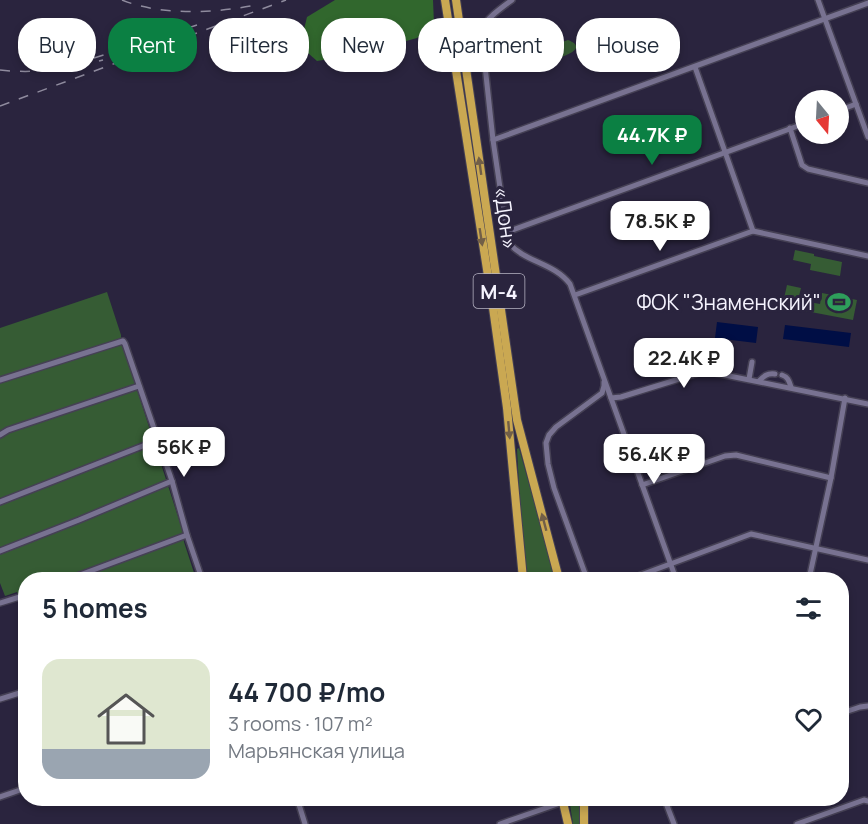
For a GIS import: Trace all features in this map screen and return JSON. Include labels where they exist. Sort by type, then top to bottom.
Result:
[{"type":"highway","name":"«Дон»","points":[[445,0],[505,397],[522,572]]},
{"type":"highway","name":"«Дон»","points":[[456,0],[517,420],[558,572]]},
{"type":"highway","points":[[564,806],[568,824]]},
{"type":"highway","points":[[584,806],[585,824]]},
{"type":"street","points":[[512,0],[492,16],[482,29],[493,140],[508,242],[521,255],[554,269],[570,284],[674,572]]},
{"type":"street","points":[[818,0],[868,137]]},
{"type":"street","points":[[493,140],[868,3]]},
{"type":"street","points":[[694,67],[753,231]]},
{"type":"street","points":[[849,107],[856,104]]},
{"type":"street","points":[[507,232],[795,126]]},
{"type":"street","points":[[790,128],[802,165],[808,170],[868,183]]},
{"type":"street","points":[[575,295],[753,231],[868,256]]},
{"type":"street","points":[[0,380],[123,341],[172,480],[200,572]]},
{"type":"street","points":[[749,379],[752,362]]},
{"type":"street","points":[[611,398],[705,371],[868,404]]},
{"type":"street","points":[[759,381],[768,374],[775,374]]},
{"type":"street","points":[[782,375],[786,376],[790,387]]},
{"type":"street","points":[[584,572],[554,488],[546,444],[549,435],[556,427],[602,393],[604,381]]},
{"type":"street","points":[[0,435],[8,430],[139,386]]},
{"type":"street","points":[[811,572],[845,399]]},
{"type":"street","points":[[0,502],[158,440]]},
{"type":"street","points":[[642,485],[726,456],[736,455],[831,478]]},
{"type":"street","points":[[0,551],[172,480]]},
{"type":"street","points":[[649,572],[751,534],[868,560]]},
{"type":"street","points":[[89,572],[187,535]]},
{"type":"street","points":[[0,603],[18,597]]},
{"type":"street","points":[[0,699],[18,693]]},
{"type":"street","points":[[849,711],[868,706]]},
{"type":"street","points":[[0,797],[18,791]]},
{"type":"street","points":[[849,805],[864,800],[868,801]]},
{"type":"street","points":[[299,806],[305,824]]},
{"type":"street","points":[[500,824],[546,806]]},
{"type":"street","points":[[667,806],[674,824]]},
{"type":"street","points":[[797,824],[847,806]]},
{"type":"green space","points":[[335,0],[433,0],[434,18],[418,18],[418,37],[406,41],[406,18],[321,18],[321,60],[317,61],[309,54],[309,18],[307,17]]},
{"type":"green space","points":[[568,40],[576,47],[571,53],[564,56],[564,41]]},
{"type":"green space","points":[[795,250],[842,262],[840,276],[810,270],[811,264],[793,260]]},
{"type":"green space","name":"ФОК \"Знаменский\"","points":[[787,285],[801,288],[798,300],[820,304],[822,293],[857,300],[853,320],[795,309],[796,306],[783,303]]},
{"type":"green space","points":[[107,292],[194,572],[18,572],[18,595],[17,592],[5,596],[0,583],[0,328]]},
{"type":"green space","points":[[519,448],[554,572],[524,572],[517,449]]},
{"type":"green space","points":[[570,806],[580,806],[581,824],[573,824]]},
{"type":"shaded area","points":[[717,322],[758,327],[756,343],[715,338]]},
{"type":"shaded area","points":[[785,325],[851,333],[849,347],[783,339]]},
{"type":"railway","points":[[122,0],[154,9],[189,12],[256,5]]},
{"type":"railway","points":[[0,106],[286,0]]},
{"type":"railway","points":[[96,57],[108,54]]},
{"type":"railway","points":[[0,70],[52,70],[103,60]]},
{"type":"place","name":"ФОК \"Знаменский\"","points":[[839,302]]}]
